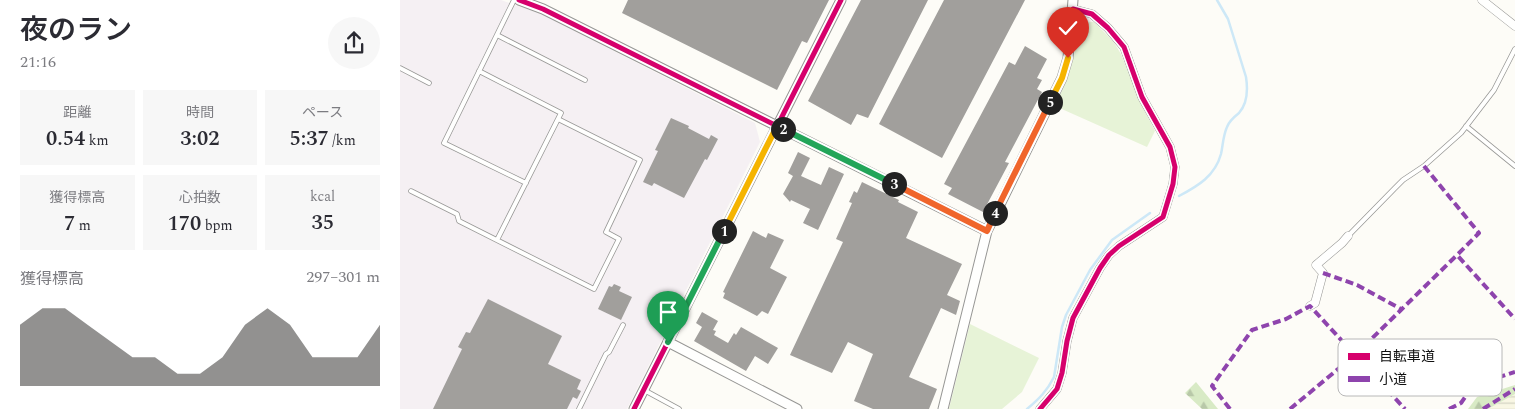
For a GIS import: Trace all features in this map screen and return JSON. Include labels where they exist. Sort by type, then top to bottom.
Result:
[{"type":"street","points":[[518,0],[543,9],[987,231]]},
{"type":"street","points":[[634,409],[841,0]]},
{"type":"street","points":[[1482,0],[1515,26]]},
{"type":"street","points":[[943,409],[987,231],[1062,78],[1068,58],[1073,5],[1092,14],[1108,28],[1124,47],[1142,97],[1170,146],[1175,167],[1174,184],[1163,217],[1119,246],[1100,268],[1073,318],[1057,389],[1040,409]]},
{"type":"street","points":[[1310,306],[1315,303],[1323,273],[1316,265],[1342,244],[1348,236]]},
{"type":"street","points":[[668,342],[797,409]]},
{"type":"lane","points":[[514,0],[444,143],[526,183]]},
{"type":"lane","points":[[497,35],[585,80]]},
{"type":"lane","points":[[1348,236],[1394,188],[1424,166],[1466,126],[1494,90],[1515,49]]},
{"type":"lane","points":[[400,68],[429,83]]},
{"type":"lane","points":[[479,71],[561,113],[497,240]]},
{"type":"lane","points":[[411,191],[457,214],[459,221],[594,289],[619,239],[606,232],[640,160],[558,119]]},
{"type":"lane","points":[[1466,126],[1515,166]]},
{"type":"lane","points":[[579,409],[606,354],[609,352],[623,325]]},
{"type":"lane","points":[[644,390],[679,409]]},
{"type":"shaded area","points":[[400,0],[501,0],[541,14],[755,123],[760,142],[627,409],[400,409]]},
{"type":"shaded area","points":[[1515,394],[1515,409],[1488,409]]},
{"type":"green space","points":[[1078,21],[1094,22],[1113,41],[1121,54],[1143,108],[1155,131],[1147,147],[1055,106],[1074,57]]},
{"type":"green space","points":[[970,324],[1039,358],[1022,392],[1002,409],[949,409]]},
{"type":"green space","points":[[1196,382],[1218,409],[1202,409],[1185,393]]},
{"type":"green space","points":[[1515,385],[1515,394],[1488,409],[1468,409],[1477,397],[1502,396],[1502,389]]},
{"type":"building","points":[[628,0],[829,0],[807,43],[802,41],[777,90],[622,13]]},
{"type":"building","points":[[861,0],[928,0],[868,118],[857,114],[851,125],[808,101]]},
{"type":"building","points":[[944,0],[1025,0],[942,158],[879,124]]},
{"type":"building","points":[[1025,46],[1047,59],[1037,78],[1042,80],[1037,89],[1042,92],[1005,162],[1009,163],[983,212],[948,194],[952,188],[944,184],[1009,62],[1015,65]]},
{"type":"building","points":[[671,118],[689,126],[688,128],[709,139],[711,135],[718,139],[684,198],[654,183],[652,186],[643,182],[658,151],[655,150]]},
{"type":"building","points":[[798,152],[810,158],[801,176],[821,185],[829,167],[844,174],[818,230],[803,223],[810,209],[791,200],[790,202],[783,194],[793,176],[788,173]]},
{"type":"building","points":[[862,182],[899,200],[898,202],[918,212],[906,238],[962,264],[947,295],[960,301],[956,315],[941,308],[909,377],[937,389],[929,409],[873,409],[854,401],[873,354],[848,342],[832,373],[790,355],[843,242],[836,239],[852,203],[849,202],[854,191],[857,193]]},
{"type":"building","points":[[753,231],[766,238],[768,233],[784,240],[770,268],[787,277],[768,314],[762,311],[757,316],[723,298],[725,293],[723,292]]},
{"type":"building","points":[[614,284],[621,287],[619,291],[632,297],[621,320],[598,309],[609,286],[612,287]]},
{"type":"building","points":[[488,299],[562,336],[548,364],[581,380],[577,389],[581,391],[577,399],[573,397],[567,409],[433,409],[462,349],[458,347],[466,332],[470,333]]},
{"type":"building","points":[[702,312],[718,321],[713,330],[716,331],[714,335],[728,343],[734,333],[736,335],[741,327],[778,348],[768,364],[755,356],[746,371],[694,341],[702,327],[696,323]]},
{"type":"waterway","points":[[1179,196],[1205,180],[1215,168],[1221,154],[1228,125],[1242,109],[1247,96],[1246,77],[1228,19],[1217,0]]},
{"type":"waterway","points":[[1027,409],[1049,387],[1054,377],[1062,327],[1066,315],[1090,270],[1112,240],[1150,213]]},
{"type":"marked path","points":[[1424,166],[1479,233],[1457,255],[1515,319]]},
{"type":"marked path","points":[[1371,339],[1457,255]]},
{"type":"marked path","points":[[1323,273],[1357,285],[1401,309]]},
{"type":"marked path","points":[[1230,409],[1212,386],[1252,330],[1286,319],[1310,306],[1340,339]]},
{"type":"marked path","points":[[1290,409],[1338,369]]},
{"type":"marked path","points":[[1502,376],[1515,372]]},
{"type":"marked path","points":[[1483,409],[1515,389]]},
{"type":"marked path","points":[[1393,396],[1405,409]]},
{"type":"marked path","points":[[1449,409],[1461,403],[1466,396]]},
{"type":"cycle path","points":[[519,0],[543,9],[987,231]]},
{"type":"cycle path","points":[[634,409],[841,0]]},
{"type":"cycle path","points":[[1040,409],[1057,389],[1073,318],[1100,268],[1109,255],[1119,246],[1163,217],[1173,184],[1175,167],[1170,147],[1142,97],[1124,47],[1108,28],[1092,14],[1073,9]]},
{"type":"route","points":[[668,342],[777,126],[987,231],[1026,148],[1062,78],[1068,58]]}]
